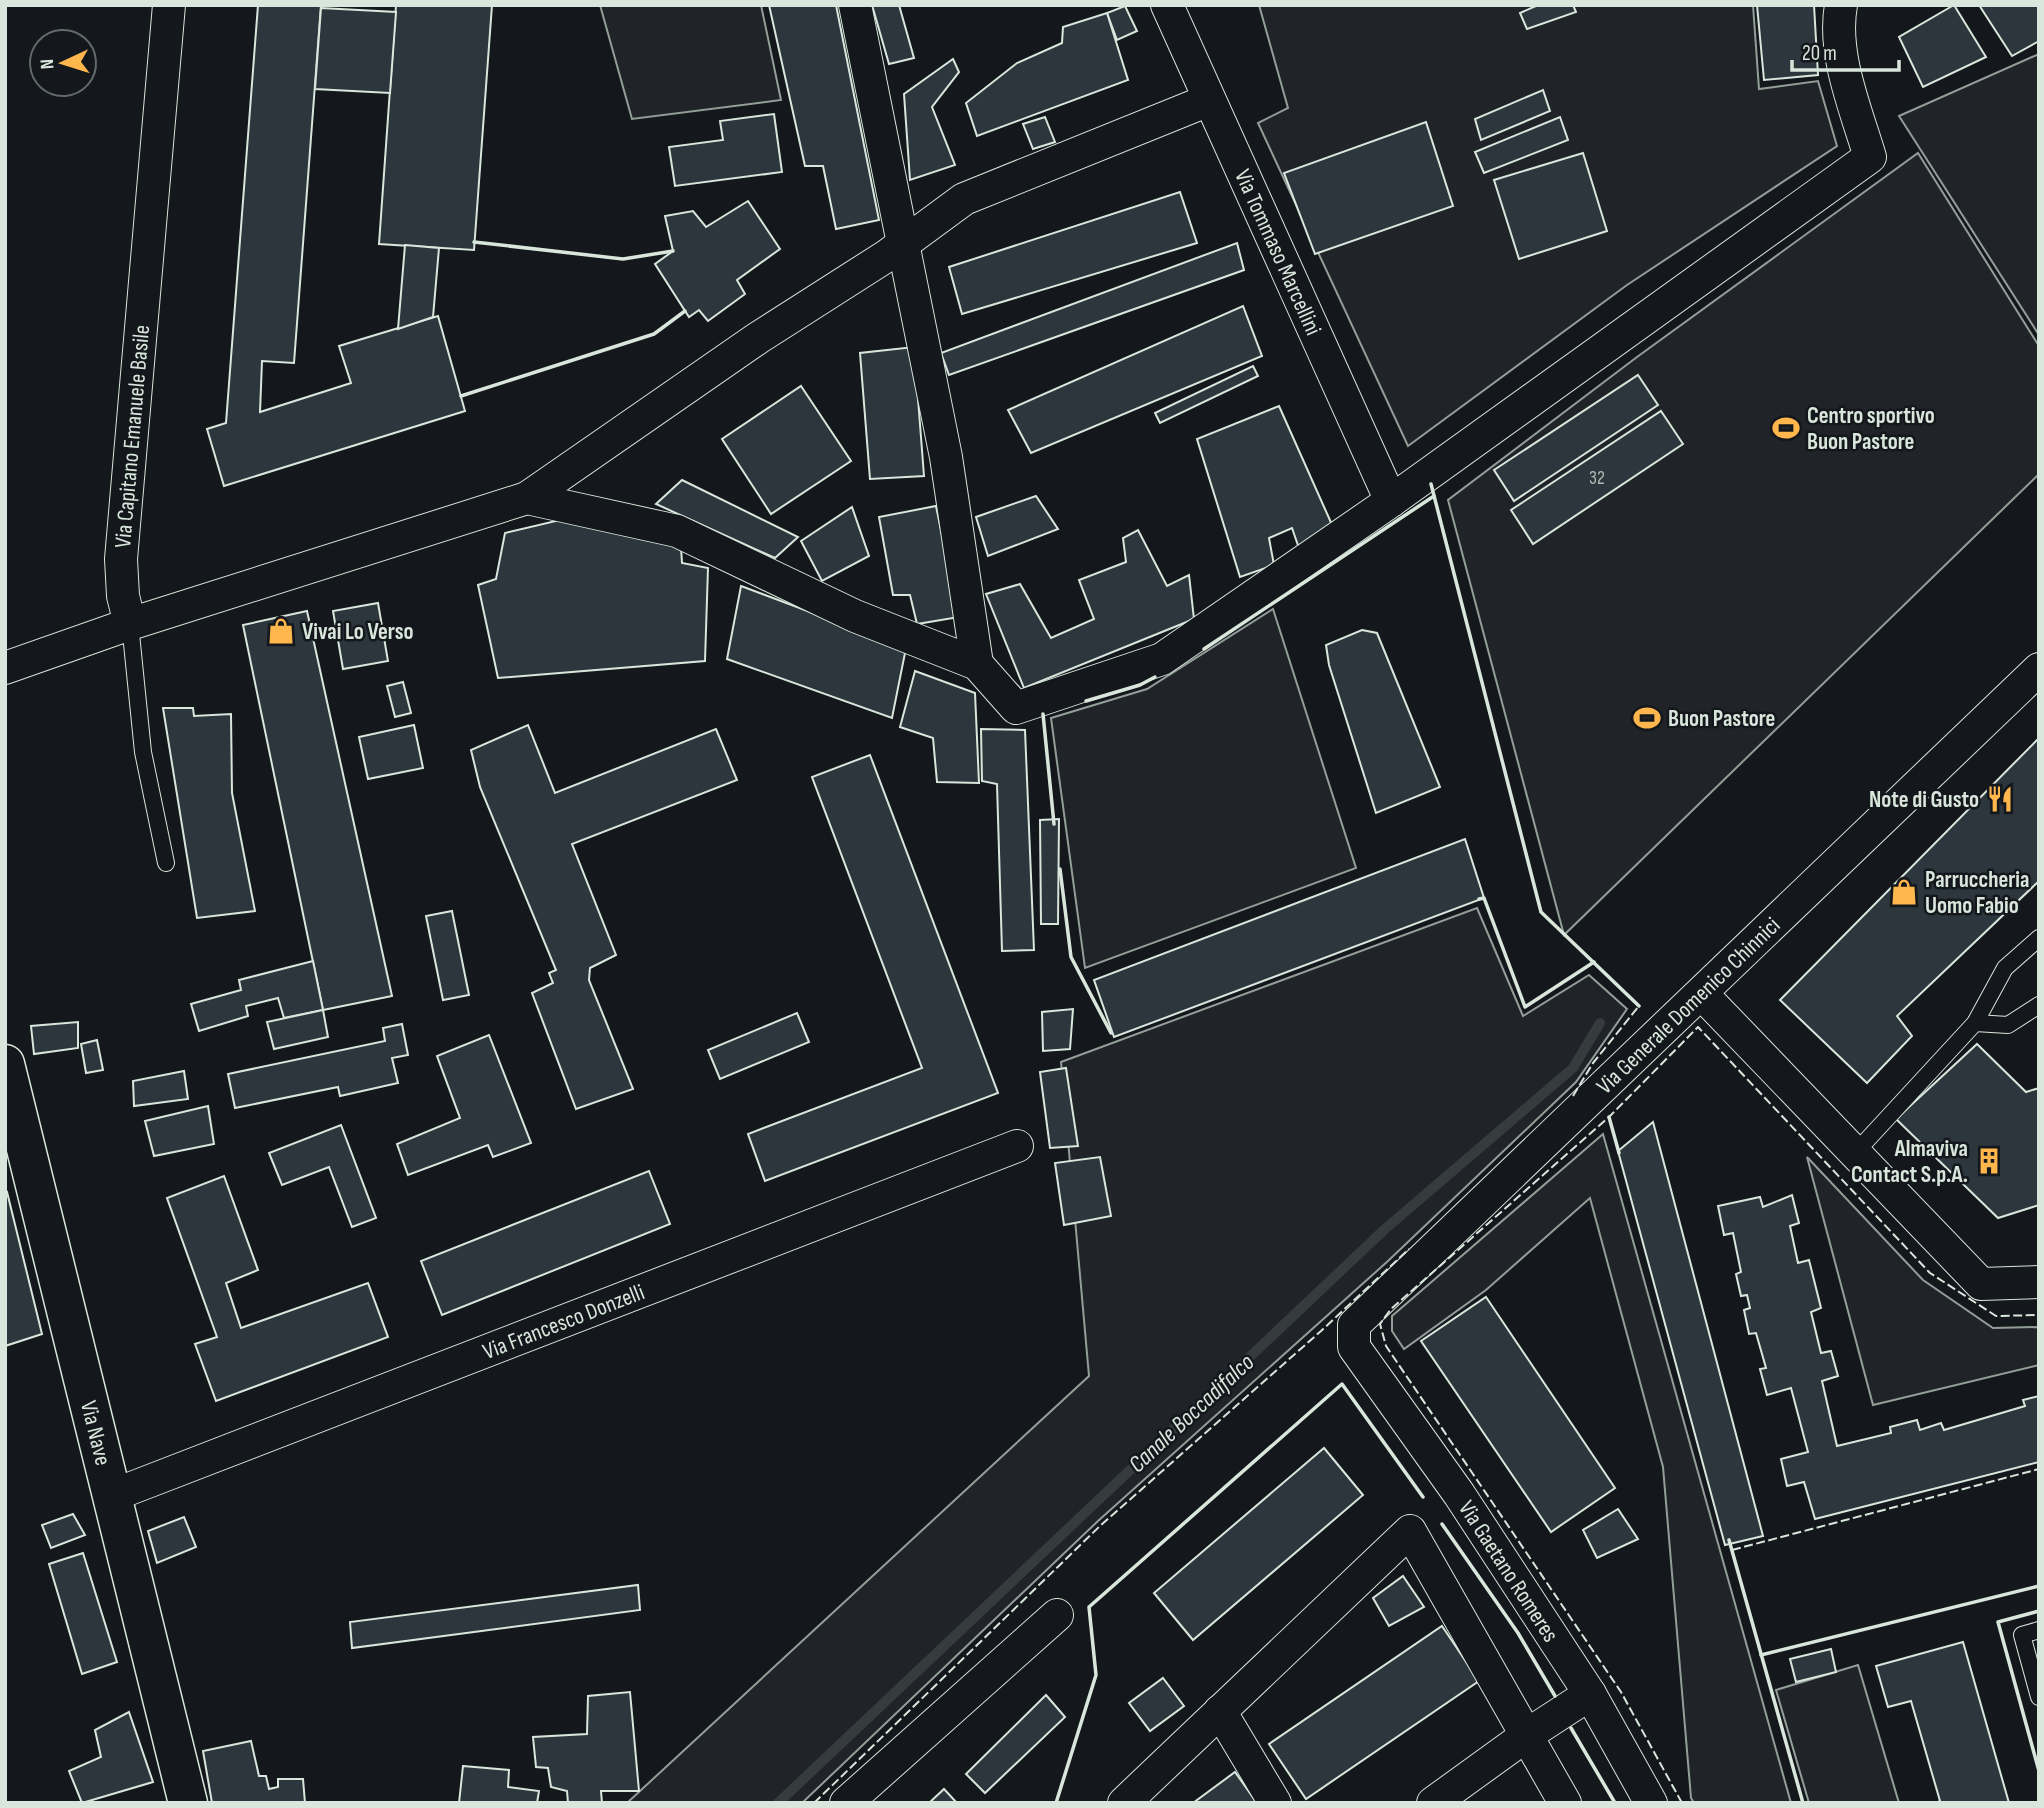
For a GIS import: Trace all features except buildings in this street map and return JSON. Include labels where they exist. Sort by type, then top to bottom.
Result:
[{"type":"street","name":"Via Capitano Emanuele Basile","points":[[130,624],[123,596],[121,559],[169,5]]},
{"type":"street","points":[[855,5],[946,457],[977,664]]},
{"type":"street","name":"Via Tommaso Marcellini","points":[[1167,5],[1391,501]]},
{"type":"street","points":[[527,498],[677,531],[855,616],[977,664],[1016,708],[1162,659],[1391,501],[1870,156],[1850,93],[1838,23],[1841,5]]},
{"type":"street","points":[[5,668],[130,624],[527,498],[758,338],[904,243],[964,199],[1209,100]]},
{"type":"street","name":"Via Generale Domenico Chinnici","points":[[1354,1347],[1354,1325],[1368,1309],[1702,994],[2039,668]]},
{"type":"street","points":[[1702,994],[1981,1284],[2039,1282]]},
{"type":"street","name":"Via Nave","points":[[8,1087],[188,1803]]},
{"type":"street","name":"Via Francesco Donzelli","points":[[111,1496],[728,1261],[1017,1146]]},
{"type":"street","name":"Via Gaetano Romeres","points":[[1354,1347],[1459,1494],[1590,1694],[1651,1803]]},
{"type":"street","points":[[1124,1803],[1410,1531],[1565,1803]]},
{"type":"street","points":[[846,1803],[1057,1615]]},
{"type":"street","points":[[1433,1803],[1527,1735],[1590,1694]]},
{"type":"street","points":[[1220,1711],[1275,1803]]},
{"type":"lane","name":"Via Capitano Emanuele Basile","points":[[130,624],[143,752],[166,863]]},
{"type":"lane","points":[[1855,1153],[1975,1023],[2004,968],[2039,938]]},
{"type":"lane","points":[[1975,1023],[2008,1025],[2039,1005]]},
{"type":"lane","points":[[2039,1630],[2022,1635],[2039,1697]]},
{"type":"shaded area","points":[[600,5],[761,5],[781,100],[632,119]]},
{"type":"shaded area","points":[[1259,5],[1753,5],[1759,89],[1818,81],[1837,146],[1627,285],[1408,446],[1258,123],[1288,108]]},
{"type":"shaded area","points":[[2039,54],[2039,335],[1899,116]]},
{"type":"shaded area","name":"Buon Pastore","points":[[1918,153],[2039,346],[2039,474],[1564,935],[1448,500],[1637,357]]},
{"type":"shaded area","points":[[1273,609],[1356,868],[1085,968],[1051,718],[1147,689]]},
{"type":"shaded area","points":[[1477,908],[1523,1016],[1589,975],[1627,1009],[1576,1082],[1388,1261],[1098,1521],[802,1803],[627,1803],[1089,1376],[1061,1062]]},
{"type":"shaded area","points":[[1603,1134],[1791,1803],[1694,1803],[1691,1798],[1663,1467],[1590,1198],[1486,1290],[1404,1349],[1392,1331],[1392,1316]]},
{"type":"shaded area","points":[[1807,1157],[1923,1280],[1993,1328],[2039,1327],[2039,1365],[1873,1405]]},
{"type":"shaded area","points":[[1858,1665],[1899,1803],[1809,1803],[1776,1690]]},
{"type":"waterway","name":"Canale Boccadifalco","points":[[778,1803],[1385,1229],[1573,1068],[1600,1023]]},
{"type":"fence","points":[[1573,1096],[1593,1063],[1639,1006]]},
{"type":"fence","points":[[1682,1803],[1621,1692],[1386,1346],[1380,1324],[1391,1309],[1609,1117],[1698,1027],[1930,1273],[1996,1316],[2039,1315]]},
{"type":"fence","points":[[814,1803],[1101,1525],[1321,1331],[1409,1249]]},
{"type":"fence","points":[[1732,1550],[2039,1469]]},
{"type":"wall","points":[[474,242],[623,259],[673,251]]},
{"type":"wall","points":[[461,396],[654,334],[685,311]]},
{"type":"wall","points":[[1431,484],[1541,912],[1639,1006]]},
{"type":"wall","points":[[1204,649],[1434,496]]},
{"type":"wall","points":[[1086,701],[1140,685],[1155,677]]},
{"type":"wall","points":[[1043,714],[1054,824]]},
{"type":"wall","points":[[1060,869],[1071,957],[1111,1033]]},
{"type":"wall","points":[[1479,899],[1484,898],[1525,1007],[1594,962]]},
{"type":"wall","points":[[1609,1117],[1619,1153]]},
{"type":"wall","points":[[1056,1803],[1096,1675],[1089,1607],[1342,1384],[1423,1497]]},
{"type":"wall","points":[[1442,1524],[1518,1633],[1555,1696]]},
{"type":"wall","points":[[1729,1540],[1803,1803]]},
{"type":"wall","points":[[1761,1655],[2039,1586]]},
{"type":"wall","points":[[2039,1611],[1998,1622],[2039,1771]]},
{"type":"wall","points":[[1571,1728],[1615,1803]]},
{"type":"place","name":"Centro sportivo Buon Pastore","points":[[1786,428]]},
{"type":"place","name":"Vivai Lo Verso","points":[[281,631]]},
{"type":"place","name":"Buon Pastore","points":[[1647,718]]},
{"type":"place","name":"Note di Gusto","points":[[2000,799]]},
{"type":"place","name":"Parruccheria Uomo Fabio","points":[[1904,892]]},
{"type":"place","name":"Almaviva Contact S.p.A.","points":[[1989,1161]]}]
